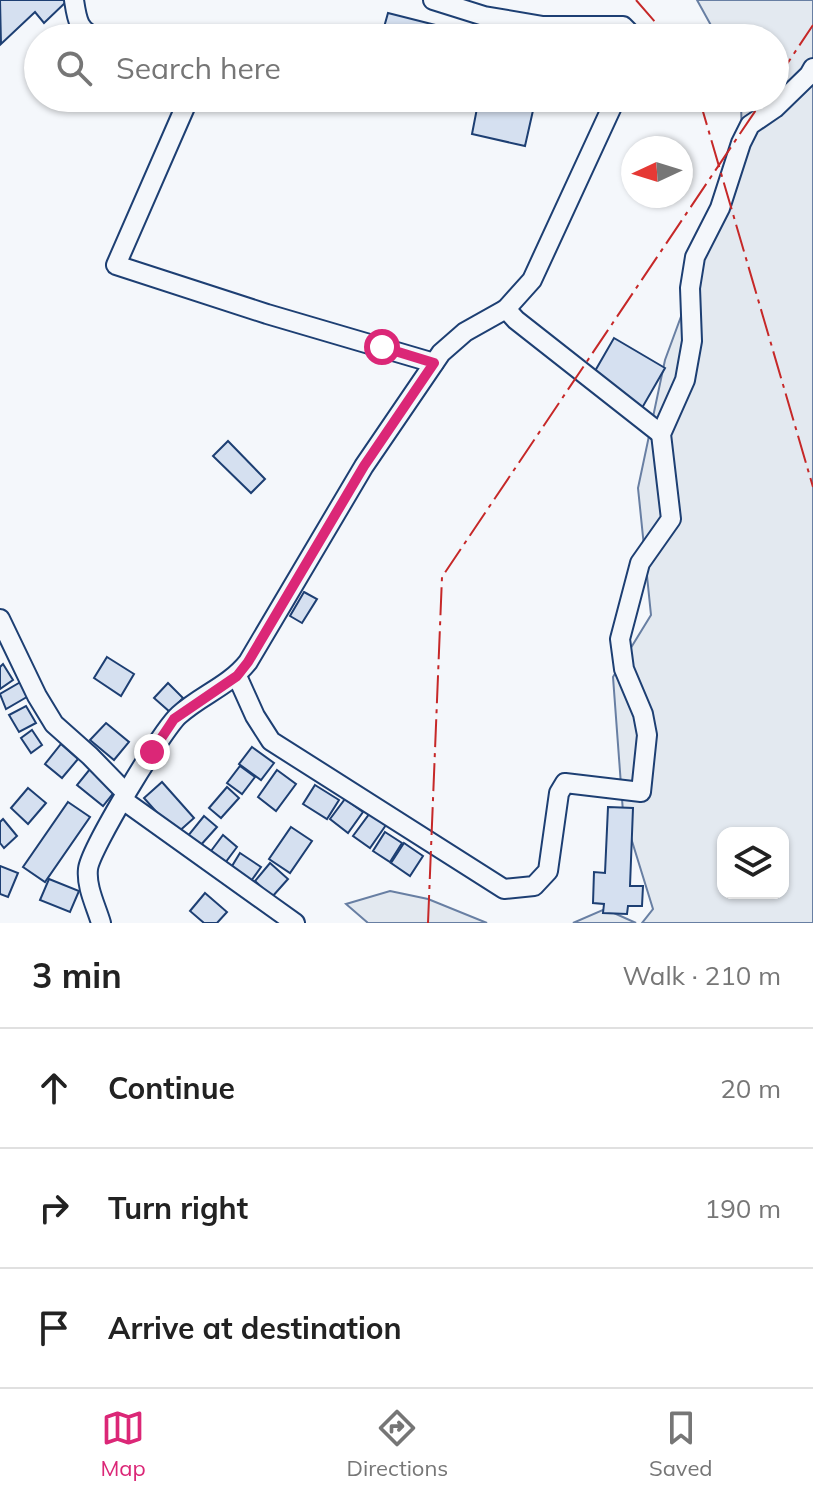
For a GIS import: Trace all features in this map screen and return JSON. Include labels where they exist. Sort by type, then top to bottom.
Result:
[{"type":"street","points":[[74,0],[78,24]]},
{"type":"street","points":[[433,0],[484,16],[531,24]]},
{"type":"street","points":[[789,94],[813,68]]},
{"type":"street","points":[[183,112],[116,265],[434,363]]},
{"type":"street","points":[[101,923],[90,888],[89,866],[125,796],[174,719],[237,676],[264,637],[372,454],[434,363],[465,332],[506,309],[524,290],[538,268],[610,112]]},
{"type":"street","points":[[237,676],[255,716],[271,741],[504,889],[534,886],[548,871],[559,793],[565,783],[641,792],[647,735],[643,714],[624,669],[620,639],[640,563],[671,519],[661,434],[685,380],[692,341],[690,288],[695,257],[720,208],[750,125],[769,112]]},
{"type":"street","points":[[506,309],[661,434]]},
{"type":"street","points":[[2,631],[54,724],[90,756],[125,796],[295,923]]},
{"type":"shaded area","points":[[697,0],[813,0],[813,923],[642,923],[653,909],[623,812],[613,677],[651,615],[638,488],[665,360],[742,151],[741,112],[789,112],[789,24],[710,24]]},
{"type":"shaded area","points":[[390,891],[428,899],[487,923],[368,923],[346,904]]},
{"type":"shaded area","points":[[605,909],[636,923],[573,923]]},
{"type":"building","points":[[0,0],[68,0],[44,23],[35,12],[1,44]]},
{"type":"building","points":[[388,13],[432,24],[385,24]]},
{"type":"building","points":[[476,112],[533,112],[525,146],[472,134]]},
{"type":"building","points":[[614,338],[665,368],[642,408],[591,378]]},
{"type":"building","points":[[228,441],[265,479],[251,493],[213,456]]},
{"type":"building","points":[[304,592],[317,599],[302,623],[290,616]]},
{"type":"building","points":[[107,657],[134,674],[121,696],[94,678]]},
{"type":"building","points":[[3,664],[13,680],[0,689],[0,667]]},
{"type":"building","points":[[24,680],[32,694],[6,709],[0,694]]},
{"type":"building","points":[[168,683],[183,698],[170,712],[154,698]]},
{"type":"building","points":[[26,706],[36,723],[19,732],[9,715]]},
{"type":"building","points":[[106,723],[129,742],[114,760],[90,740]]},
{"type":"building","points":[[32,730],[42,745],[31,753],[21,738]]},
{"type":"building","points":[[61,744],[78,759],[62,778],[45,764]]},
{"type":"building","points":[[252,747],[274,763],[261,780],[239,764]]},
{"type":"building","points":[[240,766],[255,777],[242,794],[227,783]]},
{"type":"building","points":[[90,769],[115,791],[103,806],[77,785]]},
{"type":"building","points":[[277,770],[296,784],[276,811],[258,797]]},
{"type":"building","points":[[162,782],[194,818],[176,834],[144,798]]},
{"type":"building","points":[[315,785],[339,800],[327,819],[303,804]]},
{"type":"building","points":[[227,787],[239,798],[221,818],[209,808]]},
{"type":"building","points":[[28,788],[46,803],[28,824],[11,808]]},
{"type":"building","points":[[345,799],[363,812],[348,833],[330,819]]},
{"type":"building","points":[[68,802],[90,817],[45,882],[23,867]]},
{"type":"building","points":[[608,807],[633,808],[630,886],[643,886],[642,906],[628,906],[627,914],[603,913],[604,904],[593,903],[594,872],[605,873]]},
{"type":"building","points":[[370,813],[386,825],[370,848],[353,836]]},
{"type":"building","points":[[204,816],[217,827],[199,847],[187,837]]},
{"type":"building","points":[[3,819],[17,836],[4,848],[0,843],[0,822]]},
{"type":"building","points":[[291,827],[312,841],[290,873],[269,859]]},
{"type":"building","points":[[385,832],[402,843],[390,862],[373,851]]},
{"type":"building","points":[[223,835],[237,847],[222,867],[208,855]]},
{"type":"building","points":[[404,843],[423,856],[410,876],[391,863]]},
{"type":"building","points":[[240,853],[261,867],[249,884],[229,871]]},
{"type":"building","points":[[270,863],[288,879],[272,897],[255,881]]},
{"type":"building","points":[[0,866],[18,873],[8,897],[0,894]]},
{"type":"building","points":[[49,879],[79,891],[70,912],[40,900]]},
{"type":"building","points":[[205,893],[227,912],[217,923],[204,923],[190,911]]},
{"type":"power","points":[[636,0],[657,24]]},
{"type":"power","points":[[789,61],[813,25]]},
{"type":"power","points":[[703,112],[813,487]]},
{"type":"power","points":[[428,923],[442,577],[755,112]]},
{"type":"route","points":[[152,752],[174,719],[237,676],[248,662],[364,466],[434,363],[382,347]]}]
